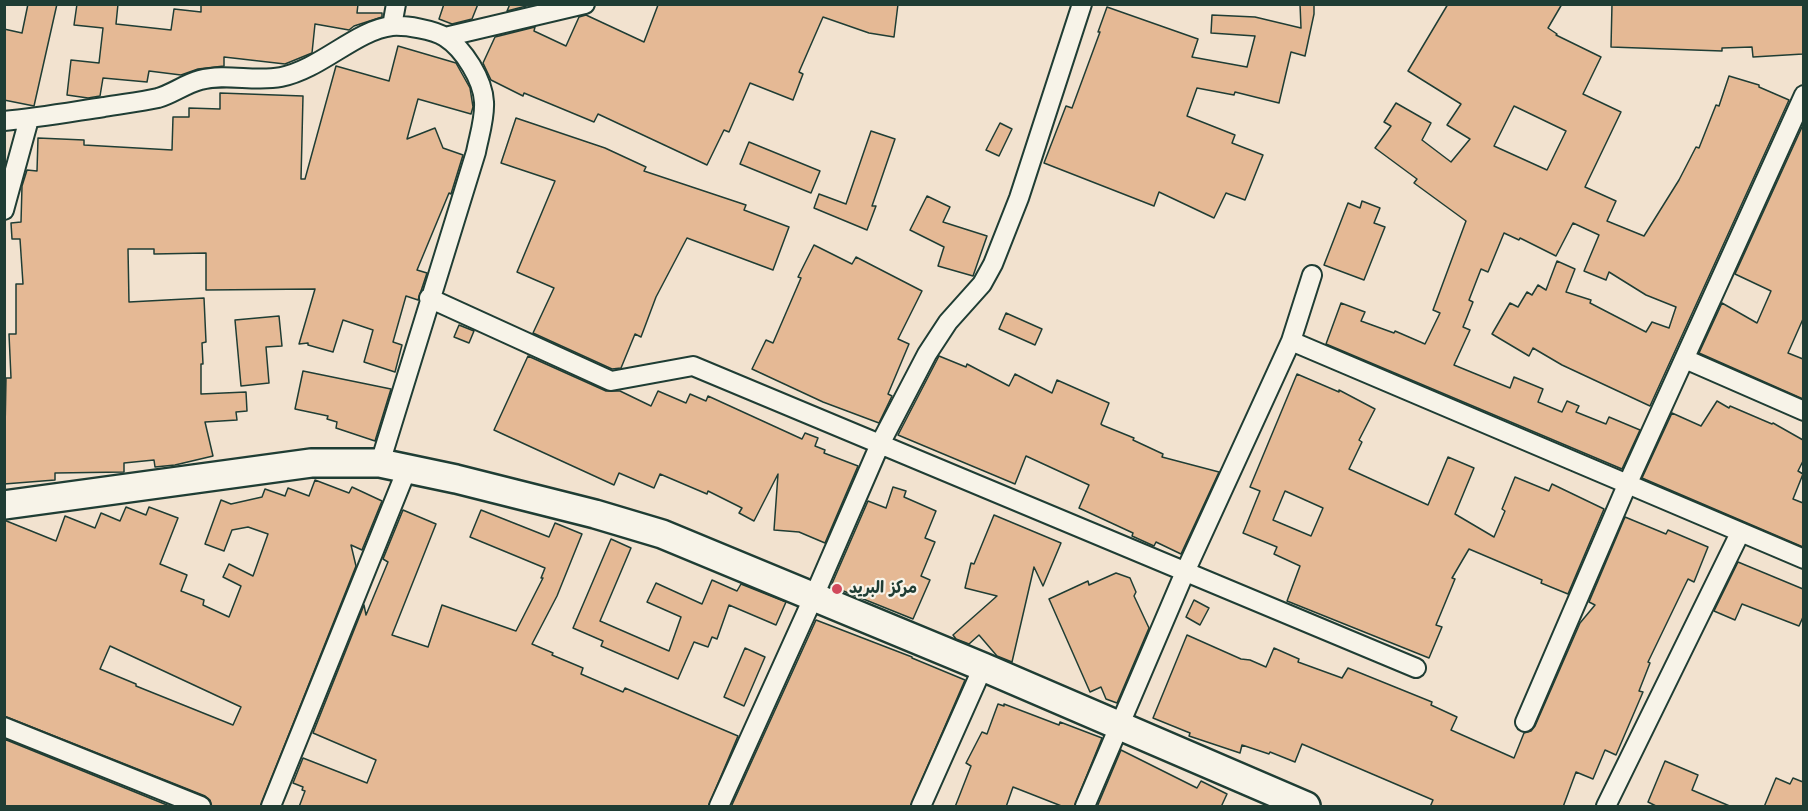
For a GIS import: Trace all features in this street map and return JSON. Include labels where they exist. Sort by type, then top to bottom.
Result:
[{"type":"street","points":[[392,26],[396,4]]},
{"type":"street","points":[[445,37],[585,4]]},
{"type":"street","points":[[719,807],[880,444],[927,354],[948,322],[982,284],[993,264],[1019,198],[1082,4]]},
{"type":"street","points":[[4,121],[158,98],[199,80],[220,77],[260,79],[282,77],[309,68],[366,35],[392,26],[423,29],[445,37],[463,54],[478,81],[484,101],[483,116],[476,152],[429,298],[380,463]]},
{"type":"street","points":[[1525,722],[1627,485],[1803,95]]},
{"type":"street","points":[[4,210],[29,119]]},
{"type":"street","points":[[1085,807],[1185,572],[1291,341],[1312,275]]},
{"type":"street","points":[[429,298],[611,381],[693,366],[1416,669]]},
{"type":"street","points":[[1291,341],[1803,559]]},
{"type":"street","points":[[1684,359],[1803,411]]},
{"type":"street","points":[[4,505],[311,463],[380,463],[456,479],[595,514],[662,534],[983,667],[1306,807]]},
{"type":"street","points":[[271,807],[407,469]]},
{"type":"street","points":[[1606,807],[1740,533]]},
{"type":"street","points":[[921,807],[983,667]]},
{"type":"street","points":[[4,727],[201,807]]},
{"type":"building","points":[[28,4],[57,4],[34,106],[4,100],[4,29],[22,33]]},
{"type":"building","points":[[77,4],[118,4],[116,24],[171,30],[174,9],[201,12],[201,4],[358,4],[357,13],[382,13],[382,17],[354,26],[349,30],[315,24],[312,53],[285,64],[224,57],[224,66],[198,69],[181,75],[149,71],[147,82],[103,78],[100,96],[88,98],[67,95],[71,60],[99,63],[103,28],[74,25]]},
{"type":"building","points":[[444,4],[478,4],[472,19],[452,24],[439,19]]},
{"type":"building","points":[[510,4],[534,4],[507,11]]},
{"type":"building","points":[[898,4],[894,37],[869,33],[823,17],[799,72],[803,74],[793,100],[750,83],[729,132],[724,130],[707,165],[598,114],[594,122],[524,93],[523,96],[491,80],[483,63],[495,37],[535,27],[534,31],[566,46],[579,17],[586,15],[644,42],[658,5]]},
{"type":"building","points":[[1300,4],[1314,4],[1314,14],[1305,56],[1291,52],[1279,103],[1235,92],[1234,95],[1197,88],[1187,116],[1235,135],[1232,143],[1263,155],[1245,200],[1226,193],[1214,218],[1159,192],[1154,206],[1044,163],[1066,106],[1072,108],[1107,7],[1198,39],[1192,57],[1247,67],[1255,36],[1211,33],[1212,15],[1255,17],[1301,28]]},
{"type":"building","points":[[1448,4],[1562,4],[1548,28],[1556,35],[1601,57],[1583,94],[1621,112],[1585,187],[1616,201],[1607,221],[1644,236],[1679,180],[1696,147],[1699,148],[1716,105],[1719,106],[1729,76],[1759,85],[1789,100],[1650,406],[1562,365],[1533,348],[1529,356],[1492,334],[1510,303],[1518,307],[1527,292],[1532,295],[1538,285],[1546,290],[1557,261],[1575,269],[1566,292],[1591,300],[1590,303],[1646,332],[1652,322],[1669,328],[1676,307],[1646,295],[1609,272],[1606,280],[1584,271],[1599,235],[1573,223],[1556,256],[1520,238],[1519,240],[1504,233],[1488,272],[1481,269],[1469,300],[1473,302],[1463,327],[1470,330],[1454,365],[1510,388],[1514,377],[1543,389],[1538,402],[1562,412],[1567,401],[1579,406],[1576,412],[1606,424],[1609,417],[1640,430],[1622,469],[1326,344],[1341,303],[1365,312],[1361,321],[1394,333],[1395,331],[1425,344],[1440,313],[1433,310],[1466,221],[1414,183],[1417,179],[1375,148],[1391,126],[1384,122],[1396,103],[1431,123],[1422,140],[1451,162],[1470,139],[1447,125],[1461,104],[1408,71]],"holes":[[[1514,106],[1566,131],[1547,170],[1494,146]]]},
{"type":"building","points":[[1612,4],[1803,4],[1803,54],[1753,57],[1752,47],[1722,48],[1722,51],[1611,47]]},
{"type":"building","points":[[398,46],[456,63],[470,88],[473,107],[471,114],[418,99],[407,139],[435,128],[443,148],[463,155],[451,194],[449,193],[417,270],[427,273],[418,300],[406,296],[393,342],[402,345],[395,372],[364,362],[373,330],[343,320],[333,352],[308,345],[308,343],[299,344],[315,289],[206,290],[206,253],[154,254],[154,249],[128,249],[129,302],[204,298],[206,342],[202,343],[201,394],[246,392],[247,411],[236,412],[237,420],[205,422],[213,456],[155,467],[154,460],[124,463],[124,472],[55,473],[55,480],[4,484],[6,378],[11,378],[9,334],[16,334],[16,284],[23,284],[20,239],[12,239],[11,223],[21,222],[22,186],[27,170],[37,171],[38,138],[84,140],[84,145],[172,150],[173,117],[189,117],[189,108],[220,109],[220,93],[303,96],[301,179],[305,179],[336,66],[389,81]]},
{"type":"building","points":[[516,118],[605,148],[646,167],[644,171],[746,205],[744,210],[789,227],[773,270],[687,238],[656,297],[641,337],[635,334],[621,368],[612,369],[533,333],[554,288],[517,272],[555,181],[501,163]]},
{"type":"building","points":[[1000,123],[1012,129],[999,156],[986,150]]},
{"type":"building","points":[[1802,127],[1803,319],[1788,353],[1803,359],[1803,399],[1699,353],[1722,303],[1757,323],[1771,291],[1735,274]]},
{"type":"building","points":[[871,131],[895,139],[872,206],[876,206],[867,230],[814,208],[819,194],[846,204]]},
{"type":"building","points":[[749,142],[820,171],[811,193],[740,164]]},
{"type":"building","points":[[927,196],[950,207],[943,222],[987,236],[973,276],[938,266],[944,247],[910,230]]},
{"type":"building","points":[[1362,201],[1380,208],[1374,223],[1385,227],[1364,280],[1324,265],[1348,203],[1360,208]]},
{"type":"building","points":[[814,245],[852,264],[856,257],[922,291],[898,339],[909,344],[888,394],[892,396],[879,423],[823,402],[752,369],[766,340],[773,343],[801,278],[798,277]]},
{"type":"building","points":[[1006,313],[1042,329],[1035,345],[999,329]]},
{"type":"building","points":[[279,316],[282,346],[266,347],[269,383],[241,386],[235,320]]},
{"type":"building","points":[[459,325],[474,331],[469,343],[454,337]]},
{"type":"building","points":[[528,356],[606,391],[620,391],[651,406],[658,391],[686,403],[690,394],[706,401],[708,396],[802,439],[805,433],[818,438],[815,446],[825,450],[824,453],[858,466],[825,543],[799,532],[774,530],[778,474],[754,521],[739,513],[742,508],[708,491],[707,494],[660,474],[654,488],[619,473],[614,485],[494,430]]},
{"type":"building","points":[[939,356],[966,367],[967,364],[1009,386],[1015,374],[1052,393],[1057,380],[1109,403],[1102,425],[1134,438],[1133,440],[1163,454],[1162,457],[1219,472],[1181,554],[1156,542],[1154,546],[1132,536],[1133,533],[1079,508],[1089,485],[1026,456],[1015,484],[898,435]]},
{"type":"building","points":[[303,371],[391,389],[375,441],[336,428],[337,422],[327,419],[328,416],[295,409]]},
{"type":"building","points":[[1297,374],[1339,392],[1339,390],[1375,409],[1359,440],[1362,442],[1349,469],[1428,505],[1448,457],[1474,468],[1455,514],[1494,537],[1515,477],[1549,491],[1552,484],[1604,509],[1568,594],[1541,583],[1542,580],[1469,549],[1452,578],[1455,579],[1436,625],[1442,627],[1429,658],[1287,601],[1300,566],[1274,554],[1277,547],[1243,533],[1260,491],[1250,487]],"holes":[[[1285,491],[1323,508],[1311,536],[1273,520]]]},
{"type":"building","points":[[1717,401],[1729,408],[1730,406],[1773,423],[1803,440],[1803,461],[1798,471],[1803,474],[1793,499],[1803,503],[1803,547],[1642,478],[1672,413],[1701,426]]},
{"type":"building","points":[[315,480],[349,493],[352,487],[382,501],[362,550],[351,545],[356,566],[260,807],[212,807],[210,800],[205,796],[4,716],[4,520],[56,541],[65,516],[95,528],[101,513],[120,521],[126,507],[146,515],[149,507],[178,518],[160,564],[187,575],[181,591],[204,600],[203,605],[229,617],[241,586],[223,577],[229,564],[253,576],[268,534],[248,527],[232,530],[224,551],[205,544],[221,500],[231,504],[262,497],[265,489],[285,496],[288,488],[309,496]],"holes":[[[110,646],[241,707],[233,725],[100,669]]]},
{"type":"building","points":[[893,487],[906,491],[904,497],[936,511],[925,538],[935,542],[921,576],[930,580],[913,619],[831,586],[868,501],[886,508]]},
{"type":"building","points":[[403,510],[436,524],[392,635],[428,647],[442,605],[516,631],[543,578],[541,578],[545,568],[470,537],[481,510],[549,537],[555,523],[582,534],[557,596],[532,644],[583,668],[581,674],[623,692],[625,688],[738,736],[708,807],[299,807],[305,791],[302,790],[303,787],[293,783],[303,758],[367,783],[376,760],[313,733],[364,605],[366,615],[388,562],[383,559]]},
{"type":"building","points":[[994,515],[1061,543],[1043,586],[1034,567],[1012,662],[997,656],[979,635],[969,644],[956,639],[953,635],[997,596],[965,588],[971,563],[974,564]]},
{"type":"building","points":[[1625,517],[1666,534],[1668,530],[1708,547],[1694,582],[1688,579],[1648,662],[1650,663],[1639,691],[1643,692],[1616,755],[1605,750],[1593,779],[1576,772],[1563,807],[1430,807],[1433,800],[1302,744],[1295,762],[1270,752],[1269,754],[1242,745],[1240,753],[1189,736],[1190,733],[1153,718],[1187,635],[1241,659],[1266,667],[1274,648],[1299,659],[1298,662],[1342,678],[1348,668],[1432,702],[1431,705],[1457,717],[1451,730],[1514,758],[1524,733],[1531,731],[1535,726],[1580,623],[1595,605],[1589,602]]},
{"type":"building","points":[[611,539],[631,548],[600,621],[669,651],[681,617],[647,602],[656,583],[702,604],[712,580],[737,591],[741,584],[786,602],[776,625],[729,605],[717,639],[712,637],[708,647],[694,642],[678,679],[601,646],[603,641],[573,628]]},
{"type":"building","points":[[1738,562],[1803,589],[1803,617],[1799,626],[1742,604],[1735,620],[1714,611]]},
{"type":"building","points":[[1116,573],[1130,578],[1136,592],[1134,596],[1149,628],[1117,703],[1106,699],[1101,687],[1090,692],[1049,599],[1088,581],[1089,585]]},
{"type":"building","points":[[1194,600],[1209,608],[1200,625],[1186,617]]},
{"type":"building","points":[[816,620],[965,680],[910,807],[731,807]]},
{"type":"building","points":[[745,648],[765,657],[744,706],[724,697]]},
{"type":"building","points":[[998,704],[1004,706],[1004,704],[1059,725],[1060,722],[1102,738],[1074,807],[1064,807],[1013,787],[1006,807],[955,807],[971,766],[966,763],[982,732],[987,734]]},
{"type":"building","points":[[4,739],[172,807],[4,807]]},
{"type":"building","points":[[1121,750],[1197,788],[1201,781],[1227,794],[1221,807],[1097,807]]},
{"type":"building","points":[[1665,761],[1698,775],[1692,790],[1732,807],[1658,807],[1648,802]]},
{"type":"building","points":[[1776,778],[1790,784],[1793,778],[1803,782],[1803,807],[1764,807]]},
{"type":"place","name":"مركز البريد","points":[[837,589]]}]
